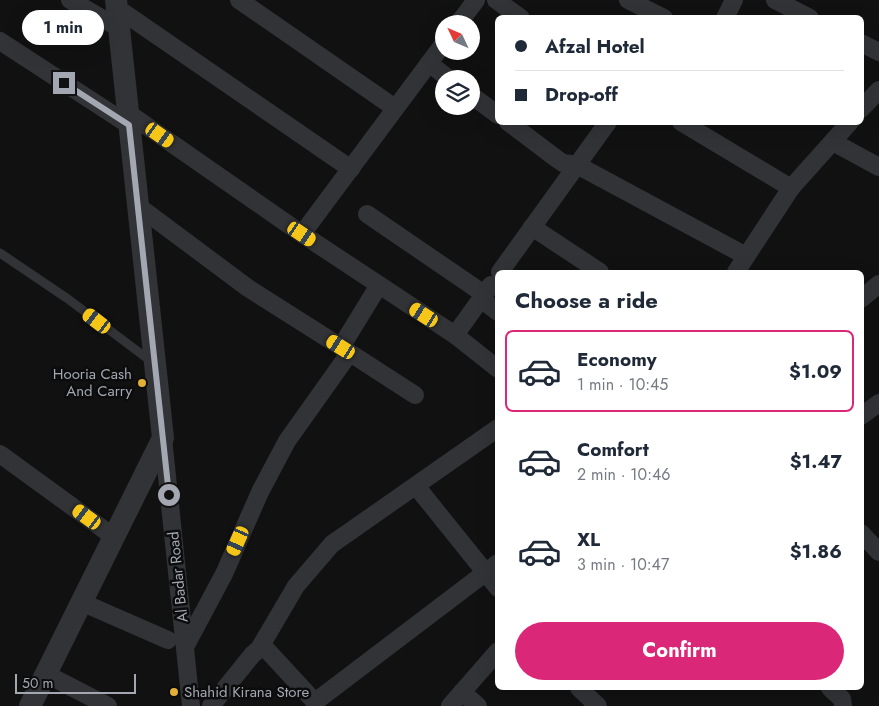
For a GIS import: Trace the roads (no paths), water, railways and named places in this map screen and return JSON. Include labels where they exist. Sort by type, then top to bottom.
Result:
[{"type":"street","points":[[70,0],[117,12],[351,169]]},
{"type":"street","points":[[239,0],[395,108]]},
{"type":"street","points":[[465,15],[476,0]]},
{"type":"street","points":[[496,0],[518,15]]},
{"type":"street","points":[[628,0],[658,15]]},
{"type":"street","points":[[726,15],[734,0]]},
{"type":"street","points":[[775,0],[804,15]]},
{"type":"street","name":"Al Badar Road","points":[[117,12],[191,706]]},
{"type":"street","points":[[0,41],[128,119],[455,335],[495,367]]},
{"type":"street","points":[[864,44],[879,52]]},
{"type":"street","points":[[302,234],[435,55]]},
{"type":"street","points":[[428,64],[436,70]]},
{"type":"street","points":[[480,102],[495,113]]},
{"type":"street","points":[[512,125],[563,163],[577,165],[746,256]]},
{"type":"street","points":[[501,270],[606,125]]},
{"type":"street","points":[[686,125],[791,188]]},
{"type":"street","points":[[737,270],[791,188],[847,125]]},
{"type":"street","points":[[833,142],[879,167]]},
{"type":"street","points":[[138,206],[248,288],[416,395]]},
{"type":"street","points":[[367,214],[482,296],[495,309]]},
{"type":"street","points":[[532,227],[597,270]]},
{"type":"street","points":[[455,335],[495,280]]},
{"type":"street","points":[[864,296],[879,284]]},
{"type":"street","points":[[185,648],[224,574],[260,492],[287,441],[346,358],[344,349],[379,285]]},
{"type":"street","points":[[864,414],[879,403]]},
{"type":"street","points":[[212,706],[259,649],[296,586],[332,544],[495,430]]},
{"type":"street","points":[[30,706],[163,438]]},
{"type":"street","points":[[0,454],[114,537]]},
{"type":"street","points":[[416,486],[491,567],[495,579]]},
{"type":"street","points":[[864,536],[877,547]]},
{"type":"street","points":[[259,649],[267,650],[316,704],[491,567]]},
{"type":"street","points":[[81,602],[168,640]]},
{"type":"street","points":[[450,706],[495,654]]},
{"type":"street","points":[[46,674],[108,706]]},
{"type":"street","points":[[582,690],[598,706]]},
{"type":"street","points":[[832,690],[842,698],[843,706]]},
{"type":"street","points":[[462,692],[478,706]]},
{"type":"lane","points":[[0,253],[68,299],[155,364]]},
{"type":"place","name":"Hooria Cash And Carry","points":[[142,383]]},
{"type":"place","name":"Shahid Kirana Store","points":[[174,692]]}]
